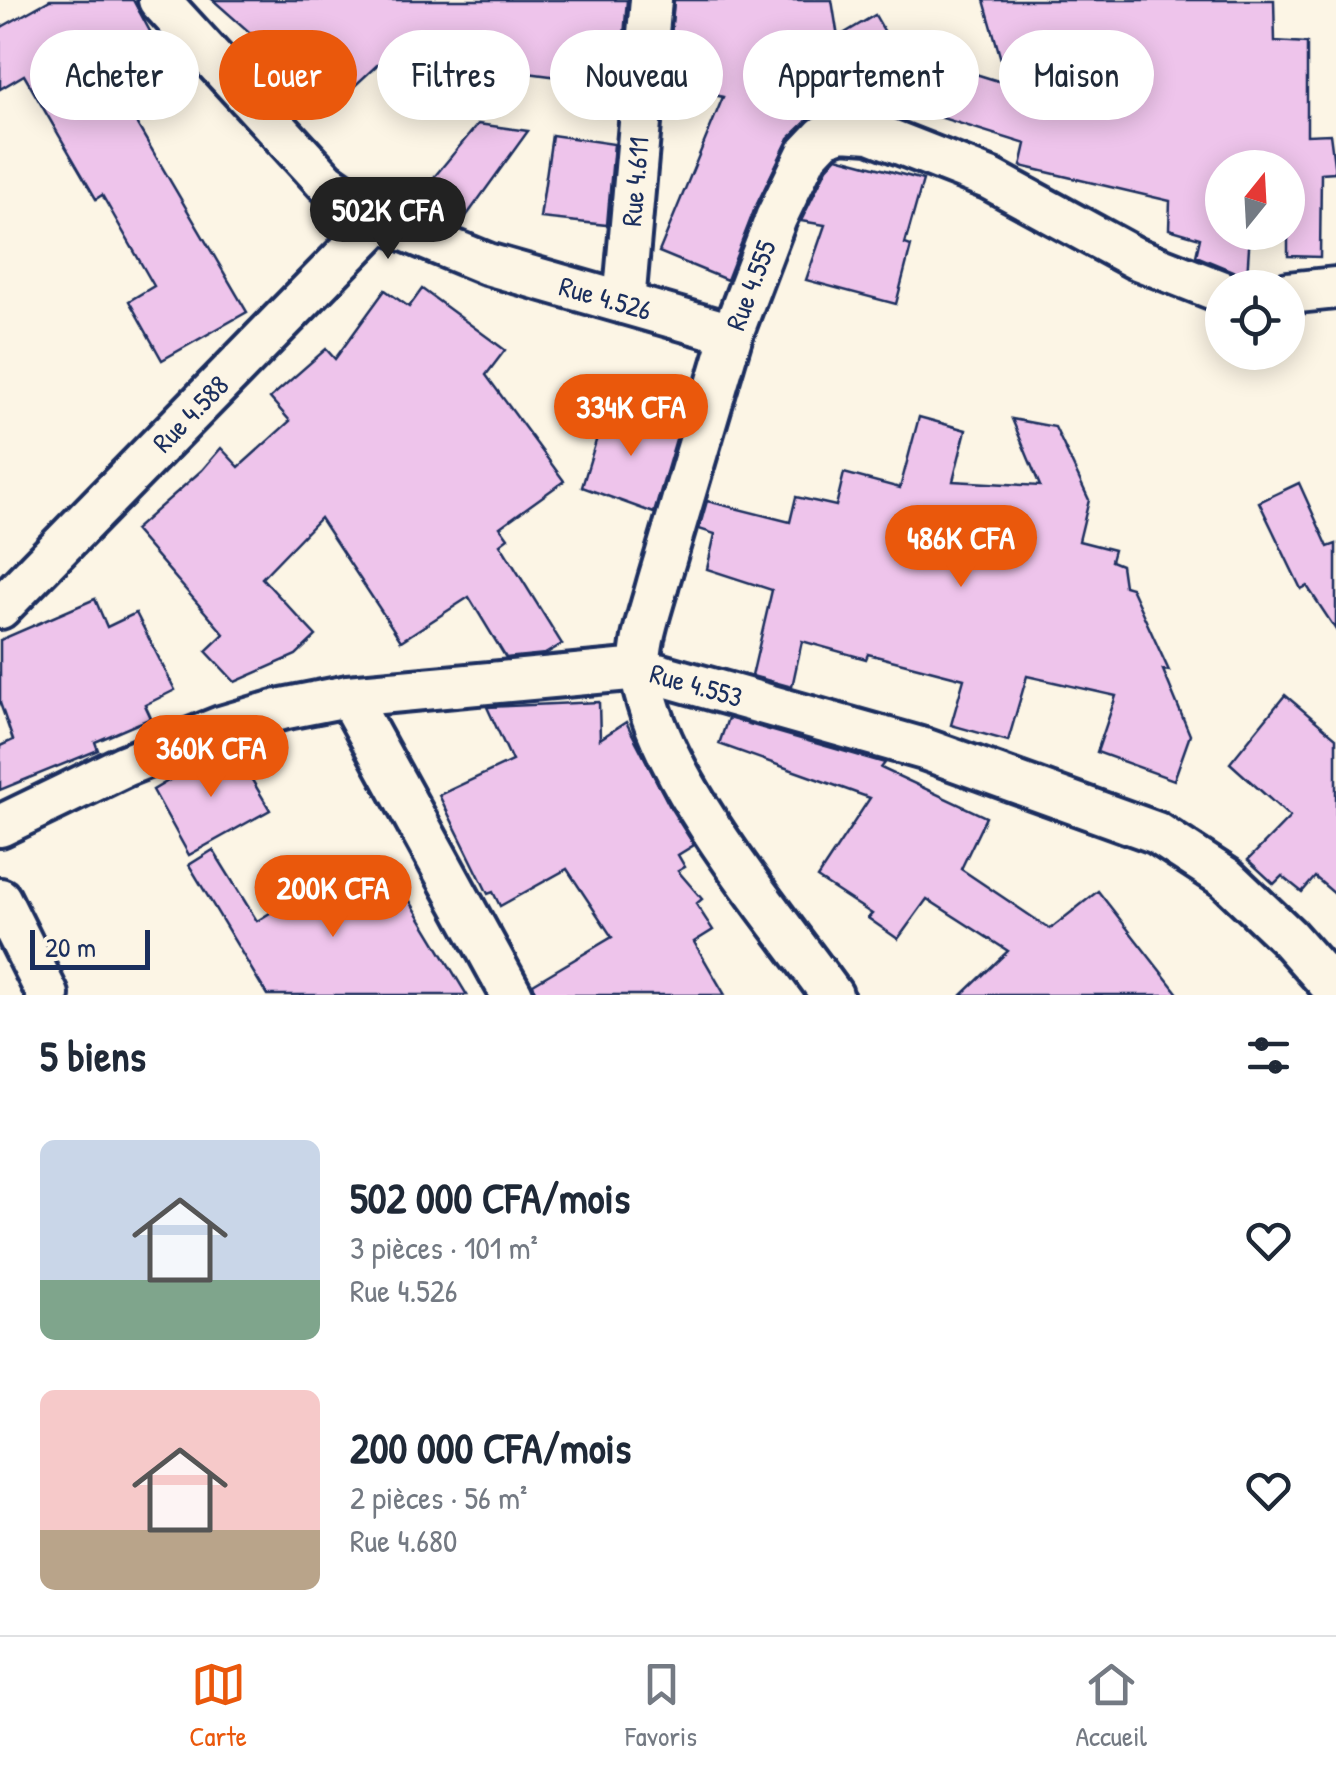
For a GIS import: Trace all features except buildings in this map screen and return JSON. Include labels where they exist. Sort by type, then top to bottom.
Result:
[{"type":"street","name":"Rue 4.526","points":[[160,0],[326,182],[380,220],[486,264],[732,334]]},
{"type":"street","name":"Rue 4.611","points":[[624,304],[652,0]]},
{"type":"street","name":"Rue 4.555","points":[[832,995],[705,820],[654,720],[640,669],[654,597],[732,334],[776,218],[807,154],[824,136],[842,130],[870,132],[990,179],[1134,258],[1205,285]]},
{"type":"street","name":"Rue 4.588","points":[[0,608],[380,220]]},
{"type":"street","points":[[1305,291],[1336,288]]},
{"type":"street","name":"Rue 4.553","points":[[0,826],[124,766],[221,727],[282,708],[348,696],[640,669],[924,748],[1157,833],[1226,878],[1288,937],[1336,991]]},
{"type":"street","points":[[348,696],[512,995]]},
{"type":"street","points":[[0,899],[48,995]]}]
